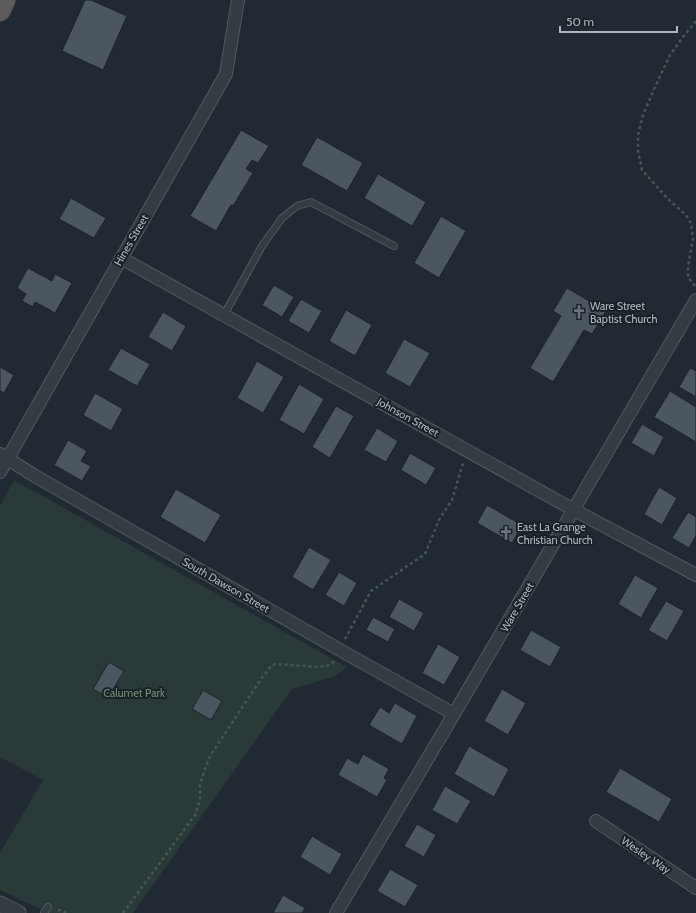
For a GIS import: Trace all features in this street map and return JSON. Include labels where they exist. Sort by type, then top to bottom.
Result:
[{"type":"highway","points":[[0,11],[5,0]]},
{"type":"street","name":"Hines Street","points":[[0,472],[4,456],[121,258],[226,74],[238,0]]},
{"type":"street","name":"Johnson Street","points":[[121,258],[574,510],[696,575]]},
{"type":"street","name":"Ware Street","points":[[336,913],[696,300]]},
{"type":"street","name":"South Dawson Street","points":[[4,456],[35,476],[454,714]]},
{"type":"street","name":"Wesley Way","points":[[596,822],[696,888]]},
{"type":"street","points":[[0,904],[18,913]]},
{"type":"lane","points":[[224,315],[262,246],[282,218],[297,206],[311,202],[394,246]]},
{"type":"path","points":[[696,21],[670,55],[654,89],[638,135],[638,151],[642,170],[667,198],[686,215],[691,223],[693,238],[688,277],[696,288]]},
{"type":"path","points":[[343,642],[371,591],[425,554],[440,518],[452,500],[464,460]]},
{"type":"path","points":[[123,913],[194,815],[200,800],[200,785],[210,756],[261,678],[272,665],[319,667],[330,665],[337,658]]},
{"type":"green space","name":"Calumet Park","points":[[14,480],[347,667],[336,676],[292,689],[133,913],[49,913],[0,890],[0,853],[43,780],[0,757],[0,506]]},
{"type":"building","points":[[85,0],[91,0],[127,16],[103,70],[62,51]]},
{"type":"building","points":[[241,130],[269,146],[258,163],[252,160],[246,169],[253,173],[233,206],[231,205],[216,231],[190,216]]},
{"type":"building","points":[[317,137],[363,163],[347,191],[301,165]]},
{"type":"building","points":[[378,174],[426,202],[412,226],[364,198]]},
{"type":"building","points":[[71,198],[106,218],[94,238],[59,219]]},
{"type":"building","points":[[441,216],[466,231],[439,278],[414,263]]},
{"type":"building","points":[[28,268],[52,281],[55,274],[72,283],[55,313],[35,302],[33,307],[22,301],[26,294],[17,288]]},
{"type":"building","points":[[274,285],[294,297],[282,317],[262,305]]},
{"type":"building","points":[[567,288],[606,311],[592,334],[584,330],[553,382],[530,368],[561,316],[553,311]]},
{"type":"building","points":[[301,299],[322,311],[309,333],[288,321]]},
{"type":"building","points":[[346,310],[372,325],[355,356],[329,341]]},
{"type":"building","points":[[163,312],[186,326],[172,351],[148,337]]},
{"type":"building","points":[[404,339],[430,353],[410,387],[385,373]]},
{"type":"building","points":[[121,348],[150,364],[137,386],[108,370]]},
{"type":"building","points":[[257,361],[284,377],[263,413],[237,398]]},
{"type":"building","points":[[0,367],[14,375],[4,393],[0,391]]},
{"type":"building","points":[[690,368],[696,371],[696,397],[679,387]]},
{"type":"building","points":[[299,384],[324,399],[304,434],[279,420]]},
{"type":"building","points":[[670,391],[696,407],[696,442],[654,417]]},
{"type":"building","points":[[95,393],[123,409],[111,431],[83,415]]},
{"type":"building","points":[[336,406],[354,416],[330,458],[312,447]]},
{"type":"building","points":[[642,424],[664,437],[654,456],[631,443]]},
{"type":"building","points":[[377,428],[398,441],[386,462],[364,450]]},
{"type":"building","points":[[68,440],[87,451],[81,461],[91,466],[82,481],[54,465]]},
{"type":"building","points":[[410,453],[436,468],[426,485],[401,470]]},
{"type":"building","points":[[659,487],[677,498],[662,525],[644,514]]},
{"type":"building","points":[[176,489],[221,515],[205,543],[160,517]]},
{"type":"building","points":[[487,505],[522,525],[512,543],[477,523]]},
{"type":"building","points":[[688,512],[696,517],[696,536],[689,548],[672,538]]},
{"type":"building","points":[[309,547],[331,560],[313,590],[292,577]]},
{"type":"building","points":[[339,572],[357,583],[344,606],[325,595]]},
{"type":"building","points":[[635,575],[658,588],[641,618],[618,604]]},
{"type":"building","points":[[399,599],[424,613],[414,631],[389,617]]},
{"type":"building","points":[[666,601],[684,611],[667,641],[648,630]]},
{"type":"building","points":[[373,617],[395,629],[388,642],[366,630]]},
{"type":"building","points":[[531,630],[561,647],[550,667],[520,650]]},
{"type":"building","points":[[438,644],[460,657],[444,685],[422,673]]},
{"type":"building","points":[[109,662],[124,671],[108,698],[93,689]]},
{"type":"building","points":[[502,689],[526,703],[508,735],[484,721]]},
{"type":"building","points":[[203,690],[222,701],[211,720],[192,709]]},
{"type":"building","points":[[395,703],[417,716],[402,744],[369,725],[380,707],[389,713]]},
{"type":"building","points":[[469,746],[509,769],[494,797],[454,774]]},
{"type":"building","points":[[363,754],[389,769],[384,778],[387,780],[377,797],[338,775],[347,758],[358,764]]},
{"type":"building","points":[[620,768],[672,799],[659,822],[606,792]]},
{"type":"building","points":[[445,786],[471,801],[457,824],[432,810]]},
{"type":"building","points":[[417,824],[436,835],[424,857],[404,846]]},
{"type":"building","points":[[312,836],[342,854],[330,875],[300,857]]},
{"type":"building","points":[[390,869],[418,885],[405,907],[377,891]]},
{"type":"building","points":[[283,895],[305,908],[302,913],[273,913]]},
{"type":"place","name":"Ware Street Baptist Church","points":[[579,312]]},
{"type":"place","name":"East La Grange Christian Church","points":[[506,533]]}]
